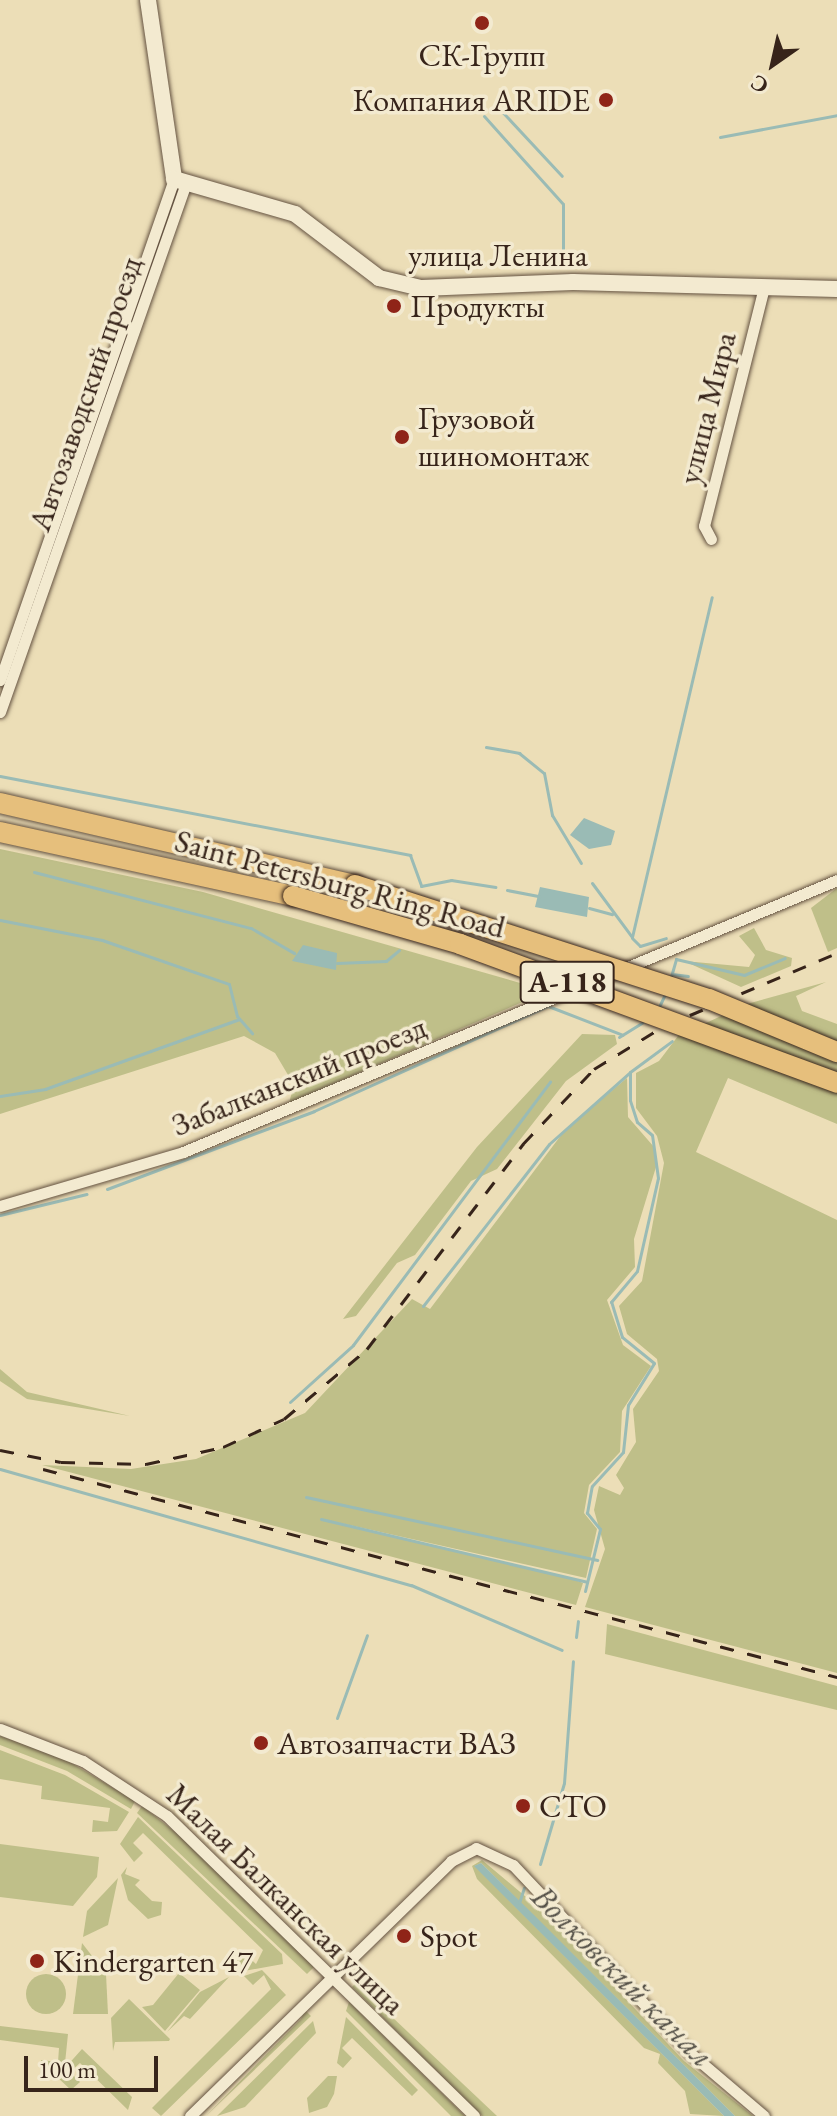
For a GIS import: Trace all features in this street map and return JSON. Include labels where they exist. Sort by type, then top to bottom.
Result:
[{"type":"highway","name":"Saint Petersburg Ring Road","points":[[0,803],[301,870],[709,999],[837,1052]]},
{"type":"highway","name":"Saint Petersburg Ring Road","points":[[0,832],[293,896],[460,944],[837,1083]]},
{"type":"street","points":[[148,0],[180,181]]},
{"type":"street","points":[[158,0],[180,181]]},
{"type":"street","name":"улица Ленина","points":[[180,181],[295,214],[360,267],[400,285],[837,289]]},
{"type":"street","name":"Автозаводский проезд","points":[[0,680],[180,181]]},
{"type":"street","name":"Автозаводский проезд","points":[[0,712],[180,181]]},
{"type":"street","name":"улица Мира","points":[[711,539],[704,526],[764,288]]},
{"type":"street","name":"Забалканский проезд","points":[[0,1206],[183,1152],[608,970],[837,880]]},
{"type":"street","name":"Малая Балканская улица","points":[[0,1729],[83,1761],[167,1816],[474,2116]]},
{"type":"street","points":[[190,2116],[330,1974],[451,1861],[476,1848],[513,1865],[669,2031],[764,2116]]},
{"type":"green space","points":[[0,849],[203,892],[548,991],[289,1103],[294,1085],[275,1053],[244,1036],[0,1114]]},
{"type":"green space","points":[[837,888],[837,948],[828,952],[811,908]]},
{"type":"green space","points":[[754,928],[766,950],[792,958],[791,966],[741,987],[684,961],[749,967],[755,955],[739,936]]},
{"type":"green space","points":[[826,982],[796,996],[802,1011],[837,1024],[837,1124],[728,1078],[696,1152],[837,1220],[837,1673],[585,1607],[605,1549],[594,1510],[599,1486],[620,1495],[624,1488],[616,1475],[636,1442],[633,1409],[659,1371],[657,1359],[627,1334],[619,1306],[642,1281],[664,1163],[657,1136],[636,1108],[636,1073],[659,1061],[678,1036],[747,1004]]},
{"type":"green space","points":[[582,1034],[615,1035],[617,1044],[566,1081],[497,1169],[471,1181],[415,1255],[397,1263],[356,1316],[343,1319],[477,1147]]},
{"type":"green space","points":[[627,1078],[628,1117],[654,1147],[656,1167],[634,1239],[635,1267],[607,1300],[623,1345],[651,1366],[622,1411],[620,1452],[589,1485],[584,1513],[597,1529],[586,1578],[318,1518],[570,1578],[583,1583],[576,1605],[42,1465],[131,1469],[196,1459],[305,1413],[412,1299],[430,1309],[565,1130]]},
{"type":"green space","points":[[0,1369],[27,1392],[130,1416],[27,1399],[0,1381]]},
{"type":"green space","points":[[607,1624],[837,1686],[837,1710],[605,1654]]},
{"type":"green space","points":[[0,1736],[63,1758],[135,1801],[131,1809],[67,1771],[0,1745]]},
{"type":"green space","points":[[0,1750],[65,1775],[129,1812],[117,1831],[92,1832],[93,1820],[108,1822],[110,1808],[41,1799],[42,1786],[0,1779]]},
{"type":"green space","points":[[142,1806],[189,1843],[314,1967],[307,1974],[137,1813]]},
{"type":"green space","points":[[138,1817],[282,1954],[283,1964],[244,1971],[235,1963],[244,1953],[256,1964],[263,1950],[143,1833],[133,1843],[143,1853],[134,1862],[120,1844]]},
{"type":"green space","points":[[0,1844],[99,1857],[97,1877],[73,1906],[0,1897]]},
{"type":"green space","points":[[482,1860],[545,1913],[684,2061],[753,2116],[735,2116],[481,1863],[475,1866],[724,2116],[690,2114],[685,2091],[658,2063],[660,2054],[644,2048],[477,1879],[472,1866]]},
{"type":"green space","points":[[127,1867],[125,1874],[140,1880],[135,1885],[152,1901],[162,1902],[161,1915],[148,1919],[128,1900],[121,1875]]},
{"type":"green space","points":[[118,1878],[108,1925],[83,1937],[87,1911]]},
{"type":"green space","points":[[82,1943],[106,1974],[108,2014],[73,2014]]},
{"type":"green space","points":[[262,1970],[286,1995],[161,2116],[152,2108],[271,1989],[264,1975],[253,1985],[244,1976]]},
{"type":"green space","points":[[179,1973],[200,1990],[165,2031],[142,2007],[153,2005]]},
{"type":"green space","points":[[46,1974],[60,1980],[66,1994],[60,2008],[46,2014],[32,2008],[26,1994],[32,1980]]},
{"type":"green space","points":[[229,1977],[190,2019],[184,2016],[167,2032],[200,1992]]},
{"type":"green space","points":[[356,1983],[497,2116],[482,2116],[352,1987]]},
{"type":"green space","points":[[129,1999],[169,2041],[115,2042],[113,2051],[111,2018]]},
{"type":"green space","points":[[349,2002],[465,2116],[451,2116],[346,2011]]},
{"type":"green space","points":[[305,2010],[311,2016],[206,2116],[301,2019]]},
{"type":"green space","points":[[346,2017],[418,2090],[412,2096],[352,2038],[342,2048],[352,2058],[343,2068],[337,2063]]},
{"type":"green space","points":[[313,2021],[316,2033],[245,2107],[217,2116]]},
{"type":"green space","points":[[0,2026],[68,2034],[65,2063],[55,2075],[40,2073],[41,2060],[58,2062],[59,2048],[0,2040]]},
{"type":"green space","points":[[82,2049],[132,2097],[128,2110],[80,2063],[70,2072],[80,2082],[71,2090],[57,2077]]},
{"type":"green space","points":[[328,2076],[337,2076],[334,2094],[327,2107],[309,2113],[307,2098]]},
{"type":"water","points":[[584,818],[615,831],[611,845],[589,849],[570,835]]},
{"type":"water","points":[[540,887],[589,897],[587,917],[535,907]]},
{"type":"water","points":[[303,945],[337,953],[336,970],[292,961]]},
{"type":"water","points":[[481,1863],[735,2116],[724,2116],[474,1866]]},
{"type":"waterway","points":[[495,104],[562,176]]},
{"type":"waterway","points":[[720,137],[837,115]]},
{"type":"waterway","points":[[484,116],[563,204],[563,264]]},
{"type":"waterway","points":[[592,883],[632,937],[712,597]]},
{"type":"waterway","points":[[486,747],[519,753],[544,773],[552,815],[581,863]]},
{"type":"waterway","points":[[0,776],[410,855],[421,886],[451,880],[495,887]]},
{"type":"waterway","points":[[34,872],[251,928],[294,953]]},
{"type":"waterway","points":[[507,890],[539,896]]},
{"type":"waterway","points":[[589,908],[612,914]]},
{"type":"waterway","points":[[0,920],[102,940],[229,984],[237,1016],[252,1033]]},
{"type":"waterway","points":[[632,938],[640,946],[666,938]]},
{"type":"waterway","points":[[337,963],[386,961],[399,950]]},
{"type":"waterway","points":[[670,980],[676,959],[744,975],[785,958]]},
{"type":"waterway","points":[[672,974],[688,976]]},
{"type":"waterway","points":[[658,1009],[665,994]]},
{"type":"waterway","points":[[107,1189],[314,1111],[548,1006],[623,1035]]},
{"type":"waterway","points":[[0,1096],[45,1089],[239,1019]]},
{"type":"waterway","points":[[619,1037],[643,1022]]},
{"type":"waterway","points":[[585,1591],[600,1529],[587,1513],[592,1486],[623,1452],[628,1405],[654,1363],[622,1337],[611,1302],[637,1271],[658,1178],[652,1135],[637,1122],[630,1100],[630,1072],[672,1041]]},
{"type":"waterway","points":[[423,1306],[549,1144],[630,1072]]},
{"type":"waterway","points":[[290,1402],[353,1345],[550,1082]]},
{"type":"waterway","points":[[0,1215],[87,1194]]},
{"type":"waterway","points":[[0,1469],[411,1585],[562,1650]]},
{"type":"waterway","points":[[306,1497],[597,1560]]},
{"type":"waterway","points":[[321,1519],[587,1582]]},
{"type":"waterway","points":[[576,1637],[578,1621]]},
{"type":"waterway","points":[[337,1718],[367,1635]]},
{"type":"waterway","name":"Волковский канал","points":[[540,1864],[564,1783],[573,1661]]},
{"type":"waterway","name":"Волковский канал","points":[[519,1903],[524,1888]]},
{"type":"railway","points":[[0,1450],[61,1462],[146,1464],[223,1447],[284,1419],[367,1349],[523,1144],[594,1069],[664,1026],[837,953]]},
{"type":"railway","points":[[43,1469],[837,1677]]},
{"type":"place","name":"СК-Групп","points":[[482,23]]},
{"type":"place","name":"Компания ARIDE","points":[[606,100]]},
{"type":"place","name":"Продукты","points":[[394,306]]},
{"type":"place","name":"Грузовой шиномонтаж","points":[[402,437]]},
{"type":"place","name":"Автозапчасти ВАЗ","points":[[261,1743]]},
{"type":"place","name":"СТО","points":[[523,1806]]},
{"type":"place","name":"Spot","points":[[404,1936]]},
{"type":"place","name":"Kindergarten 47","points":[[37,1961]]}]
